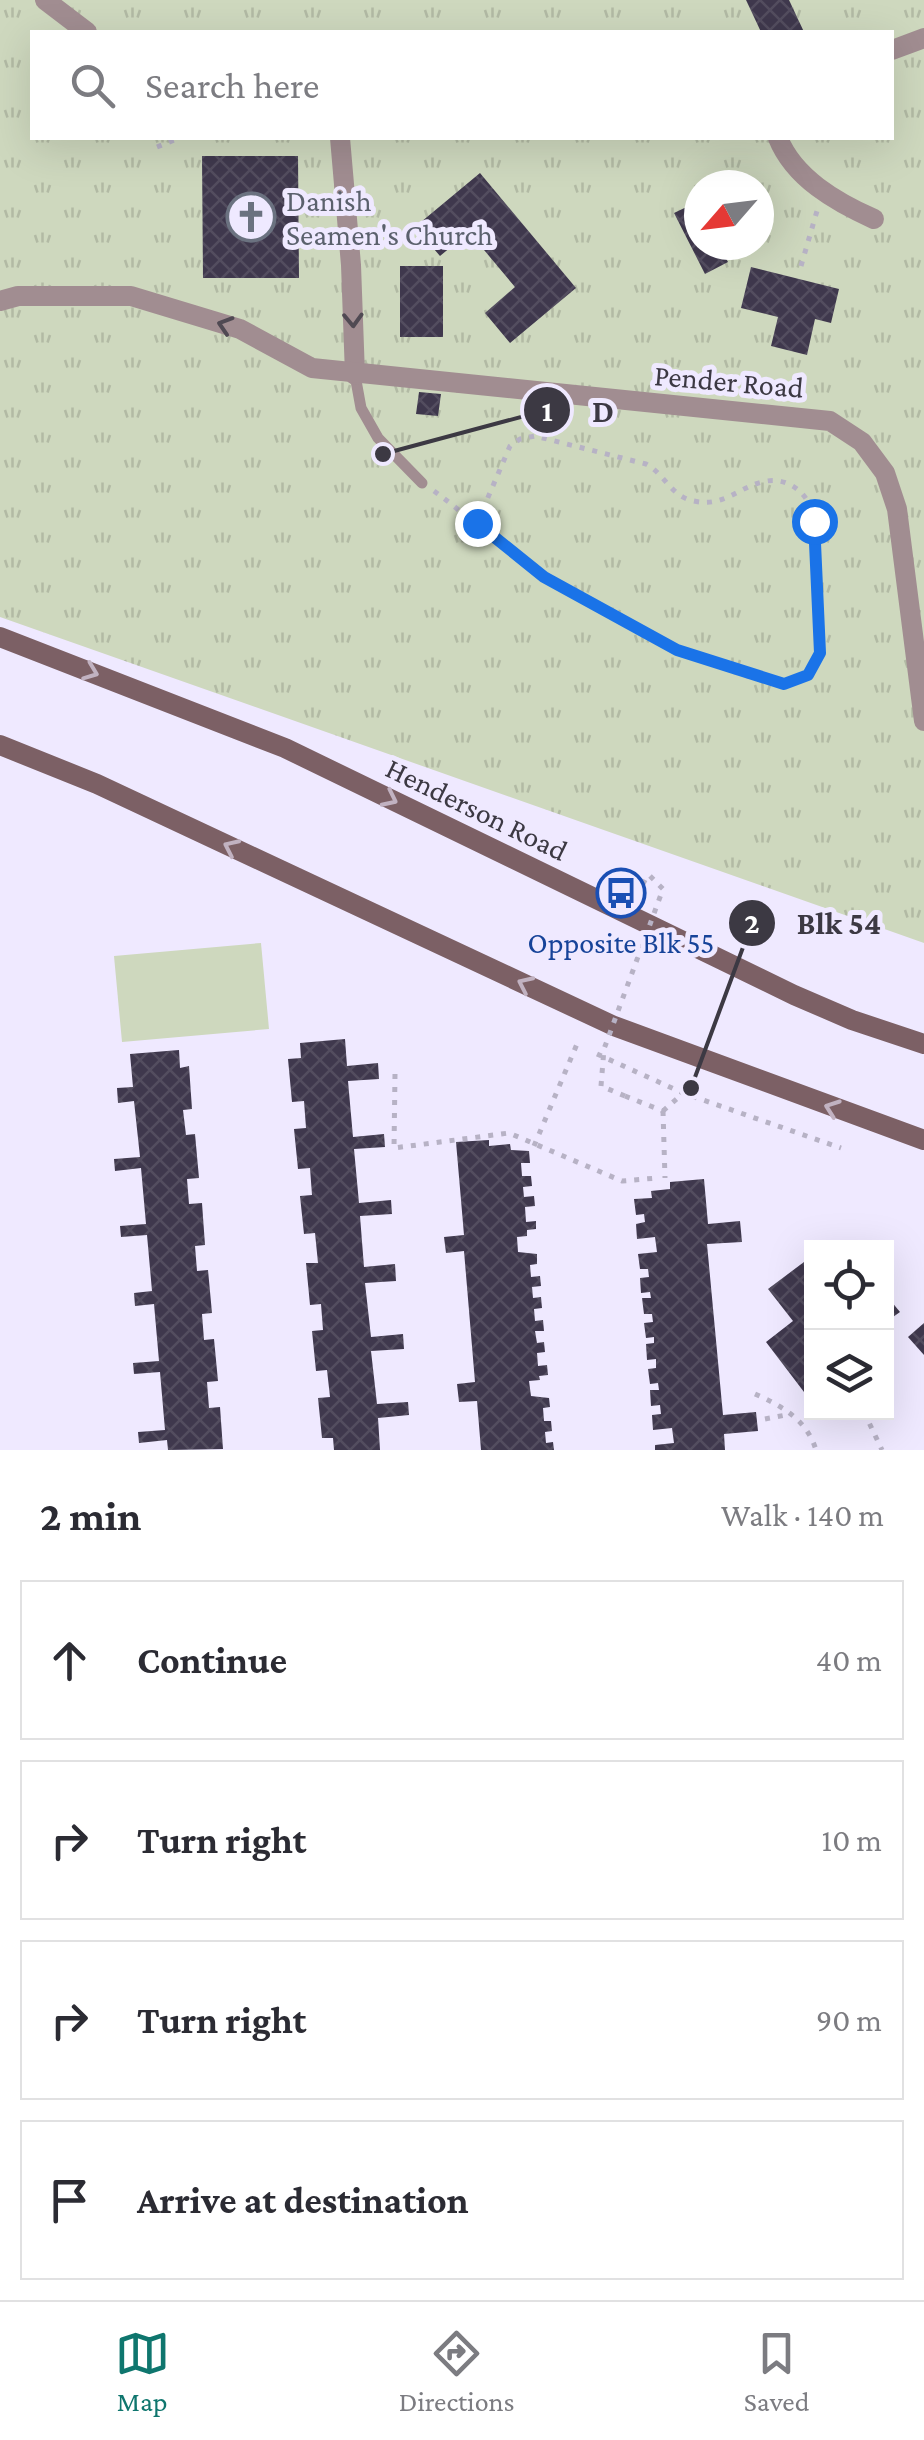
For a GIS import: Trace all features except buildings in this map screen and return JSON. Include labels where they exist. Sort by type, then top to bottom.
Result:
[{"type":"main road","name":"Henderson Road","points":[[0,637],[285,748],[794,994],[852,1020],[924,1044]]},
{"type":"main road","points":[[0,745],[98,784],[614,1026],[924,1140]]},
{"type":"street","points":[[45,0],[84,30]]},
{"type":"street","points":[[894,49],[924,38]]},
{"type":"street","points":[[340,140],[355,374]]},
{"type":"street","points":[[779,140],[784,154],[806,178],[850,208],[874,218]]},
{"type":"street","name":"Pender Road","points":[[0,301],[18,296],[131,296],[240,329],[312,368],[830,421],[862,442],[885,473],[897,510],[924,721]]},
{"type":"lane","points":[[355,374],[360,408],[378,438],[422,483]]},
{"type":"path","points":[[158,146],[174,140]]},
{"type":"path","points":[[801,266],[818,208]]},
{"type":"path","points":[[422,483],[544,577],[677,650],[784,684],[808,675],[820,653],[814,521],[807,499],[790,484],[766,481],[715,502],[694,502],[680,496],[646,464],[535,436],[510,446],[477,523]]},
{"type":"path","points":[[648,874],[663,889],[604,1049],[601,1086],[663,1111]]},
{"type":"path","points":[[534,1146],[577,1044]]},
{"type":"path","points":[[598,1054],[683,1093],[841,1148]]},
{"type":"path","points":[[395,1074],[394,1148],[508,1133],[622,1180],[661,1178],[663,1111],[715,1065]]},
{"type":"path","points":[[755,1394],[791,1414],[812,1434],[816,1450]]},
{"type":"path","points":[[765,1420],[791,1414]]},
{"type":"path","points":[[868,1420],[882,1450]]},
{"type":"green space","points":[[0,0],[924,0],[924,943],[0,617]]},
{"type":"green space","points":[[261,943],[269,1029],[122,1042],[114,956]]},
{"type":"place","name":"Danish Seamen's Church","points":[[251,217]]},
{"type":"place","name":"D","points":[[383,454]]},
{"type":"place","name":"Opposite Blk 55","points":[[621,893]]},
{"type":"place","name":"Blk 54","points":[[691,1088]]},
{"type":"route","points":[[477,523],[544,577],[677,650],[784,684],[808,675],[820,653],[814,521]]}]
